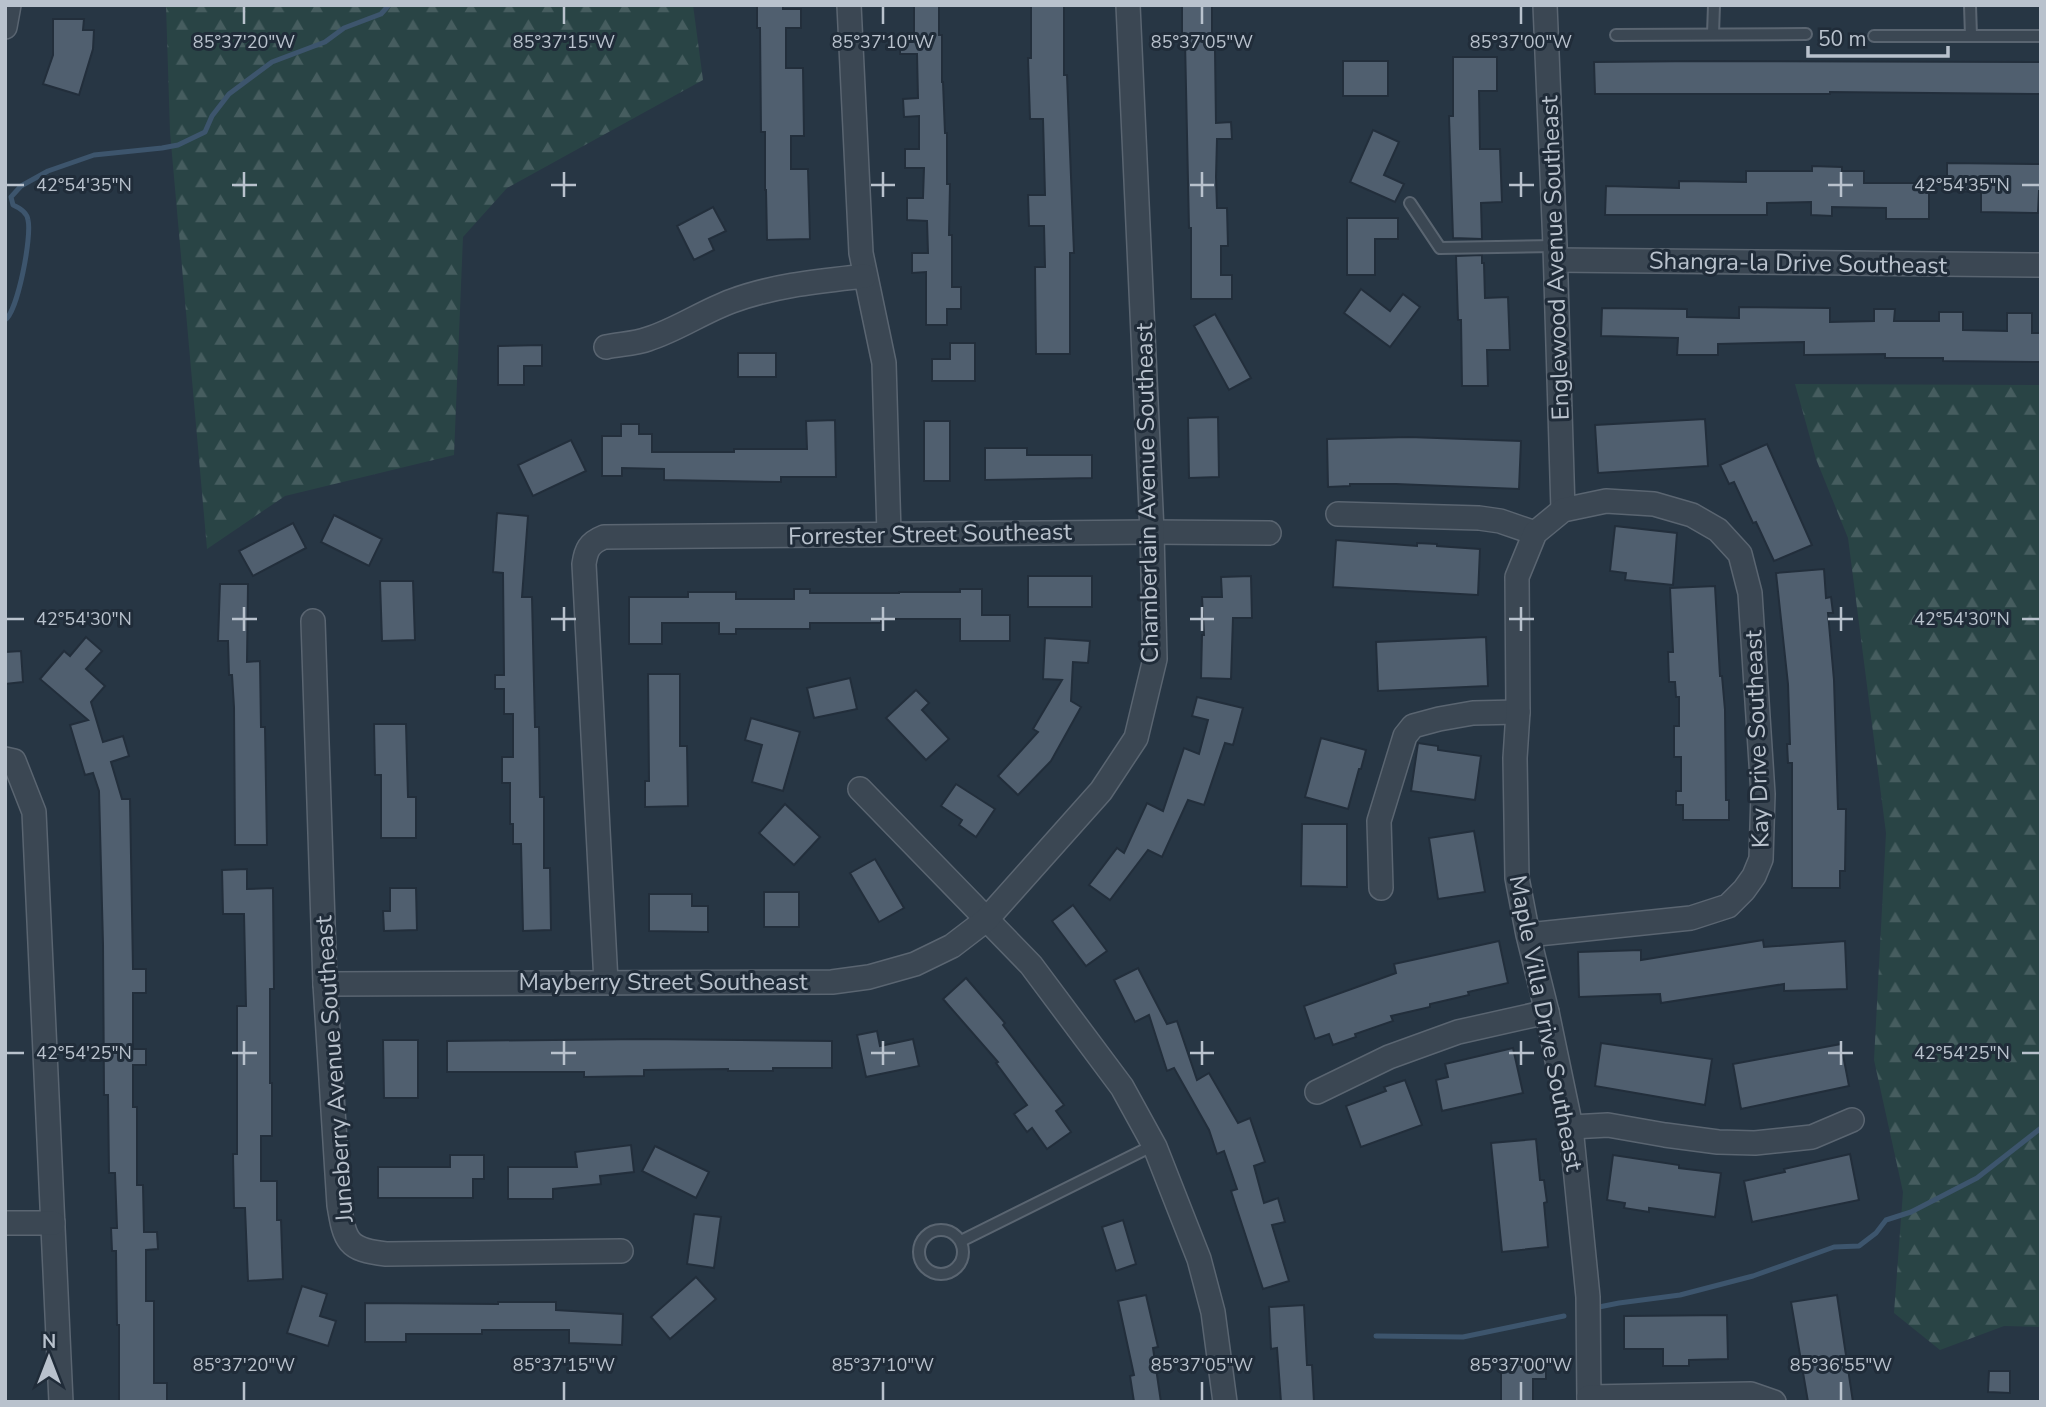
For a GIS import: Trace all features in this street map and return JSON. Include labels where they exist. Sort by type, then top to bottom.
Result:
[{"type":"street","points":[[5,27],[9,5]]},
{"type":"street","points":[[849,5],[861,254],[884,363],[889,534]]},
{"type":"street","name":"Chamberlain Avenue Southeast","points":[[986,919],[1101,791],[1136,738],[1155,659],[1152,532],[1128,5]]},
{"type":"street","name":"Englewood Avenue Southeast","points":[[1545,5],[1556,253],[1563,510]]},
{"type":"street","name":"Shangra-la Drive Southeast","points":[[1556,253],[2041,265]]},
{"type":"street","points":[[606,347],[648,340],[732,301],[765,291],[865,276]]},
{"type":"street","name":"Kay Drive Southeast","points":[[1528,934],[1691,918],[1728,906],[1755,876],[1761,859],[1763,793],[1758,689],[1750,593],[1740,554],[1710,525],[1692,515],[1654,504],[1606,501],[1563,510]]},
{"type":"street","name":"Maple Villa Drive Southeast","points":[[1563,510],[1535,533],[1517,577],[1517,878],[1571,1128],[1588,1297],[1584,1400]]},
{"type":"street","points":[[1338,514],[1479,518],[1535,533]]},
{"type":"street","name":"Forrester Street Southeast","points":[[606,982],[584,564],[586,551],[592,541],[604,537],[1269,533]]},
{"type":"street","name":"Juneberry Avenue Southeast","points":[[313,621],[325,984],[343,1232],[352,1244],[365,1252],[386,1254],[621,1251]]},
{"type":"street","points":[[1381,888],[1379,821],[1405,736],[1413,726],[1439,719],[1473,713],[1518,712]]},
{"type":"street","points":[[10,760],[34,812],[61,1402]]},
{"type":"street","points":[[860,789],[1031,965],[1122,1087],[1154,1145],[1199,1259],[1213,1312],[1226,1402]]},
{"type":"street","name":"Mayberry Street Southeast","points":[[325,984],[832,982],[869,977],[915,964],[952,946],[986,919]]},
{"type":"street","points":[[1317,1092],[1389,1057],[1458,1032],[1547,1012]]},
{"type":"street","points":[[1571,1128],[1608,1125],[1718,1142],[1755,1143],[1812,1138],[1852,1120]]},
{"type":"street","points":[[5,1223],[53,1223]]},
{"type":"street","points":[[1584,1400],[1751,1394],[1774,1402]]},
{"type":"lane","points":[[1713,34],[1714,5]]},
{"type":"lane","points":[[1970,5],[1970,36]]},
{"type":"lane","points":[[1616,35],[1805,34]]},
{"type":"lane","points":[[1874,36],[2041,36]]},
{"type":"lane","points":[[1410,203],[1440,248],[1556,253]]},
{"type":"lane","points":[[961,1241],[1154,1145]]},
{"type":"lane","points":[[950,1231],[961,1241],[963,1254],[957,1267],[951,1271],[930,1271],[921,1260],[920,1246],[928,1234],[950,1231]]},
{"type":"green space","points":[[166,5],[693,5],[703,80],[507,188],[463,237],[454,455],[285,496],[207,549],[170,132]]},
{"type":"green space","points":[[1795,384],[2041,385],[2041,1327],[2004,1326],[1940,1350],[1894,1313],[1903,1192],[1874,1060],[1886,833],[1848,538],[1816,459]]},
{"type":"building","points":[[757,5],[783,5],[783,9],[801,9],[801,28],[786,28],[786,68],[803,68],[804,136],[791,136],[791,169],[808,169],[810,239],[767,240],[765,132],[761,132],[760,28],[757,28]]},
{"type":"building","points":[[914,5],[939,5],[947,133],[947,184],[950,184],[952,287],[961,287],[961,309],[947,309],[947,325],[926,325],[926,272],[912,273],[912,253],[928,253],[927,221],[907,220],[907,198],[923,198],[924,168],[905,168],[905,149],[919,149],[919,116],[904,117],[903,99],[918,98],[917,54],[900,54],[900,35],[914,35]]},
{"type":"building","points":[[1031,5],[1064,5],[1064,75],[1067,75],[1074,253],[1070,253],[1070,354],[1036,354],[1035,267],[1045,267],[1044,226],[1029,226],[1028,195],[1045,195],[1043,119],[1030,119],[1028,58],[1031,58]]},
{"type":"building","points":[[1182,5],[1212,5],[1216,123],[1231,122],[1232,139],[1217,139],[1216,177],[1217,208],[1227,208],[1228,246],[1221,246],[1221,275],[1232,275],[1232,299],[1191,299],[1191,228]]},
{"type":"building","points":[[53,19],[84,19],[83,30],[94,30],[93,49],[79,95],[43,84],[53,55]]},
{"type":"building","points":[[1453,57],[1497,57],[1497,91],[1479,91],[1480,149],[1500,149],[1502,202],[1481,203],[1482,239],[1453,238],[1449,116],[1453,116]]},
{"type":"building","points":[[1343,61],[1388,61],[1388,96],[1343,96]]},
{"type":"building","points":[[1594,62],[2041,62],[2041,94],[1595,94]]},
{"type":"building","points":[[1373,130],[1399,142],[1384,175],[1404,184],[1395,202],[1350,182]]},
{"type":"building","points":[[1947,163],[2041,164],[2038,213],[1981,212],[1981,192],[1947,191]]},
{"type":"building","points":[[1812,166],[1842,167],[1842,171],[1864,171],[1864,183],[1929,183],[1929,219],[1886,219],[1886,208],[1832,207],[1832,216],[1811,215],[1811,202],[1767,203],[1767,215],[1605,215],[1606,186],[1679,188],[1679,181],[1746,182],[1746,171],[1812,171]]},
{"type":"building","points":[[713,207],[726,231],[709,239],[714,250],[694,260],[677,226]]},
{"type":"building","points":[[1347,218],[1398,218],[1398,239],[1375,239],[1375,275],[1347,275]]},
{"type":"building","points":[[1482,255],[1485,298],[1508,297],[1510,350],[1487,350],[1488,386],[1462,386],[1456,256]]},
{"type":"building","points":[[1361,289],[1390,311],[1403,294],[1420,307],[1390,347],[1344,313]]},
{"type":"building","points":[[1739,307],[1830,308],[1830,322],[1874,321],[1874,309],[1895,309],[1894,321],[1939,321],[1939,312],[1963,312],[1963,330],[2007,331],[2007,313],[2032,313],[2032,333],[2041,333],[2041,362],[1943,361],[1943,358],[1885,358],[1885,354],[1804,355],[1804,342],[1718,344],[1718,355],[1677,355],[1678,338],[1601,336],[1602,308],[1687,309],[1687,317],[1739,318]]},
{"type":"building","points":[[1215,314],[1251,378],[1229,390],[1194,326]]},
{"type":"building","points":[[950,343],[975,343],[975,381],[932,381],[932,359],[950,359]]},
{"type":"building","points":[[542,345],[542,366],[524,366],[524,385],[498,385],[498,346]]},
{"type":"building","points":[[738,353],[776,353],[776,377],[738,377]]},
{"type":"building","points":[[1218,417],[1219,477],[1189,478],[1188,418]]},
{"type":"building","points":[[1705,419],[1708,466],[1598,473],[1595,425]]},
{"type":"building","points":[[835,420],[836,477],[781,477],[781,482],[664,480],[664,469],[622,468],[622,476],[602,476],[602,436],[621,436],[621,424],[639,424],[639,434],[652,434],[652,452],[734,452],[734,449],[807,449],[806,421]]},
{"type":"building","points":[[924,421],[950,421],[950,481],[924,481]]},
{"type":"building","points":[[1409,437],[1521,441],[1519,489],[1396,484],[1328,487],[1327,439]]},
{"type":"building","points":[[571,440],[586,471],[533,496],[518,465]]},
{"type":"building","points":[[1767,444],[1812,545],[1774,561],[1734,482],[1729,484],[1720,465]]},
{"type":"building","points":[[985,448],[1027,448],[1027,455],[1092,455],[1092,478],[985,480]]},
{"type":"building","points":[[497,513],[528,516],[522,597],[532,597],[535,727],[539,727],[540,797],[544,797],[544,868],[550,868],[551,930],[523,931],[521,844],[513,844],[510,783],[502,783],[502,757],[513,757],[513,714],[504,714],[504,689],[495,689],[495,675],[504,675],[503,573],[493,572]]},
{"type":"building","points":[[334,515],[382,539],[369,566],[321,542]]},
{"type":"building","points":[[293,523],[306,548],[253,576],[239,551]]},
{"type":"building","points":[[1615,526],[1677,533],[1673,585],[1625,580],[1626,573],[1610,571]]},
{"type":"building","points":[[1336,540],[1417,546],[1417,543],[1437,544],[1480,549],[1478,595],[1333,587]]},
{"type":"building","points":[[1824,569],[1826,598],[1831,597],[1833,613],[1828,613],[1834,680],[1838,809],[1846,809],[1845,871],[1840,871],[1840,888],[1792,888],[1792,763],[1788,763],[1787,744],[1790,744],[1788,684],[1776,573]]},
{"type":"building","points":[[1028,576],[1092,576],[1092,607],[1028,607]]},
{"type":"building","points":[[1251,576],[1252,618],[1233,618],[1231,679],[1201,678],[1204,635],[1202,597],[1222,597],[1221,577]]},
{"type":"building","points":[[380,581],[413,581],[415,640],[382,641]]},
{"type":"building","points":[[220,584],[248,584],[247,662],[260,661],[261,727],[265,727],[267,845],[235,845],[234,707],[228,641],[218,641]]},
{"type":"building","points":[[1715,586],[1720,676],[1725,710],[1726,800],[1729,800],[1729,820],[1683,820],[1683,805],[1676,805],[1676,791],[1681,791],[1681,757],[1674,757],[1674,726],[1679,726],[1679,697],[1676,697],[1675,682],[1669,682],[1668,652],[1673,652],[1670,588]]},
{"type":"building","points":[[794,589],[810,589],[810,593],[899,593],[982,589],[982,615],[1010,615],[1010,641],[960,641],[960,619],[881,619],[881,623],[810,623],[810,629],[736,629],[736,634],[719,634],[719,623],[662,623],[662,644],[629,644],[629,597],[688,597],[688,592],[736,592],[736,599],[794,599]]},
{"type":"building","points":[[86,637],[102,651],[86,669],[105,686],[91,702],[103,742],[123,736],[129,756],[111,762],[122,799],[130,799],[133,969],[146,969],[146,993],[133,993],[133,1049],[146,1049],[146,1065],[133,1065],[133,1107],[137,1107],[137,1185],[143,1185],[144,1232],[157,1232],[158,1249],[146,1250],[146,1301],[154,1301],[154,1383],[167,1383],[167,1401],[119,1401],[116,1251],[112,1251],[111,1228],[117,1228],[115,1173],[109,1173],[108,1095],[104,1095],[99,791],[93,773],[85,775],[70,725],[88,720],[40,679],[64,651],[70,656]]},
{"type":"building","points":[[1486,637],[1488,686],[1378,691],[1376,642]]},
{"type":"building","points":[[1045,638],[1090,641],[1088,663],[1073,662],[1071,701],[1081,707],[1051,761],[1018,795],[998,776],[1038,732],[1033,729],[1062,680],[1043,679]]},
{"type":"building","points":[[21,651],[23,682],[5,684],[5,652]]},
{"type":"building","points":[[648,674],[680,674],[680,746],[687,746],[688,806],[645,807],[645,781],[649,781]]},
{"type":"building","points":[[850,678],[857,709],[814,718],[807,688]]},
{"type":"building","points":[[916,690],[929,703],[922,710],[949,739],[926,760],[886,718]]},
{"type":"building","points":[[1197,697],[1243,708],[1233,745],[1225,743],[1204,805],[1188,800],[1162,857],[1148,850],[1110,900],[1089,885],[1117,848],[1124,853],[1147,803],[1163,811],[1184,748],[1199,754],[1208,720],[1192,716]]},
{"type":"building","points":[[751,718],[800,732],[783,791],[752,782],[762,745],[745,740]]},
{"type":"building","points":[[374,724],[406,724],[408,797],[416,797],[416,838],[381,838],[381,775],[375,775]]},
{"type":"building","points":[[1321,738],[1366,750],[1348,809],[1305,797]]},
{"type":"building","points":[[1418,743],[1438,746],[1438,750],[1481,756],[1475,800],[1411,791]]},
{"type":"building","points":[[956,784],[995,809],[976,837],[959,825],[962,820],[941,806]]},
{"type":"building","points":[[785,804],[820,837],[794,865],[759,833]]},
{"type":"building","points":[[1302,824],[1347,824],[1347,887],[1301,886]]},
{"type":"building","points":[[1474,831],[1485,892],[1438,899],[1429,838]]},
{"type":"building","points":[[875,859],[904,908],[879,922],[850,873]]},
{"type":"building","points":[[247,869],[247,889],[273,888],[274,989],[270,989],[272,1136],[261,1136],[261,1181],[277,1181],[277,1220],[281,1220],[283,1279],[248,1281],[245,1208],[234,1208],[233,1154],[237,1154],[237,1006],[246,1006],[244,914],[223,914],[222,870]]},
{"type":"building","points":[[390,888],[416,888],[417,930],[384,931],[383,911],[390,911]]},
{"type":"building","points":[[764,892],[799,892],[799,927],[764,927]]},
{"type":"building","points":[[649,894],[692,894],[692,906],[708,906],[708,932],[649,931]]},
{"type":"building","points":[[1073,905],[1107,951],[1086,966],[1052,921]]},
{"type":"building","points":[[1763,940],[1764,947],[1845,941],[1847,989],[1784,991],[1784,984],[1661,1003],[1660,994],[1579,997],[1578,952],[1641,950],[1641,960]]},
{"type":"building","points":[[1499,941],[1508,983],[1468,992],[1469,995],[1391,1016],[1393,1021],[1333,1045],[1329,1034],[1315,1039],[1304,1006],[1396,973],[1394,964]]},
{"type":"building","points":[[1138,968],[1167,1024],[1177,1021],[1197,1080],[1209,1073],[1238,1123],[1250,1118],[1265,1162],[1254,1166],[1264,1203],[1278,1198],[1285,1222],[1272,1225],[1289,1281],[1263,1289],[1231,1191],[1237,1189],[1224,1151],[1217,1154],[1209,1130],[1174,1068],[1167,1071],[1149,1015],[1135,1022],[1114,980]]},
{"type":"building","points":[[966,978],[1005,1023],[1003,1025],[1064,1105],[1056,1111],[1071,1132],[1047,1149],[1032,1128],[1027,1132],[1014,1114],[1027,1105],[996,1063],[998,1062],[943,999]]},
{"type":"building","points":[[877,1031],[880,1046],[913,1039],[919,1066],[866,1077],[857,1035]]},
{"type":"building","points":[[383,1040],[418,1040],[418,1098],[384,1098]]},
{"type":"building","points":[[447,1041],[832,1041],[832,1068],[773,1068],[773,1071],[644,1070],[644,1076],[584,1077],[584,1072],[447,1072]]},
{"type":"building","points":[[1601,1043],[1712,1059],[1705,1105],[1595,1086]]},
{"type":"building","points":[[1841,1044],[1849,1086],[1741,1109],[1733,1064]]},
{"type":"building","points":[[1513,1048],[1523,1093],[1442,1111],[1436,1080],[1448,1077],[1445,1064]]},
{"type":"building","points":[[1405,1080],[1422,1125],[1361,1147],[1346,1106],[1386,1091],[1384,1087]]},
{"type":"building","points":[[1536,1139],[1540,1180],[1544,1180],[1547,1202],[1544,1203],[1548,1247],[1502,1252],[1491,1143]]},
{"type":"building","points":[[631,1145],[634,1172],[600,1176],[601,1184],[553,1189],[553,1199],[508,1199],[508,1167],[577,1167],[575,1152]]},
{"type":"building","points":[[655,1146],[709,1172],[696,1198],[642,1171]]},
{"type":"building","points":[[1850,1154],[1859,1200],[1752,1222],[1744,1181]]},
{"type":"building","points":[[450,1155],[484,1155],[484,1179],[473,1179],[473,1198],[378,1198],[378,1167],[450,1167]]},
{"type":"building","points":[[1613,1155],[1721,1173],[1715,1217],[1649,1208],[1649,1212],[1624,1208],[1625,1203],[1607,1200]]},
{"type":"building","points":[[694,1214],[721,1217],[714,1268],[687,1264]]},
{"type":"building","points":[[1123,1220],[1136,1264],[1116,1271],[1102,1227]]},
{"type":"building","points":[[696,1277],[716,1299],[670,1339],[651,1317]]},
{"type":"building","points":[[302,1286],[327,1294],[320,1316],[336,1321],[328,1346],[287,1333]]},
{"type":"building","points":[[1146,1295],[1158,1347],[1153,1348],[1161,1402],[1134,1402],[1130,1376],[1134,1375],[1118,1301]]},
{"type":"building","points":[[1837,1295],[1853,1402],[1808,1402],[1791,1302]]},
{"type":"building","points":[[556,1302],[556,1310],[623,1314],[622,1345],[569,1343],[569,1330],[482,1330],[482,1334],[406,1334],[406,1342],[365,1342],[365,1303]]},
{"type":"building","points":[[1304,1305],[1307,1365],[1312,1365],[1314,1402],[1281,1402],[1277,1348],[1271,1349],[1269,1307]]},
{"type":"building","points":[[1727,1315],[1728,1359],[1689,1360],[1689,1366],[1663,1366],[1663,1349],[1624,1349],[1624,1316]]},
{"type":"building","points":[[1546,1362],[1546,1379],[1533,1379],[1533,1402],[1501,1402],[1501,1363]]},
{"type":"building","points":[[1989,1371],[2010,1371],[2010,1393],[1988,1392]]},
{"type":"waterway","points":[[5,320],[15,303],[28,241],[27,217],[13,205],[11,197],[21,186],[48,171],[94,155],[178,145],[205,132],[212,116],[229,94],[272,62],[325,42],[344,28],[381,14],[389,5]]},
{"type":"waterway","points":[[1599,1307],[1680,1295],[1753,1276],[1834,1247],[1859,1246],[1876,1233],[1886,1220],[1911,1212],[1977,1178],[2041,1128]]},
{"type":"waterway","points":[[1376,1336],[1463,1337],[1564,1316]]}]
